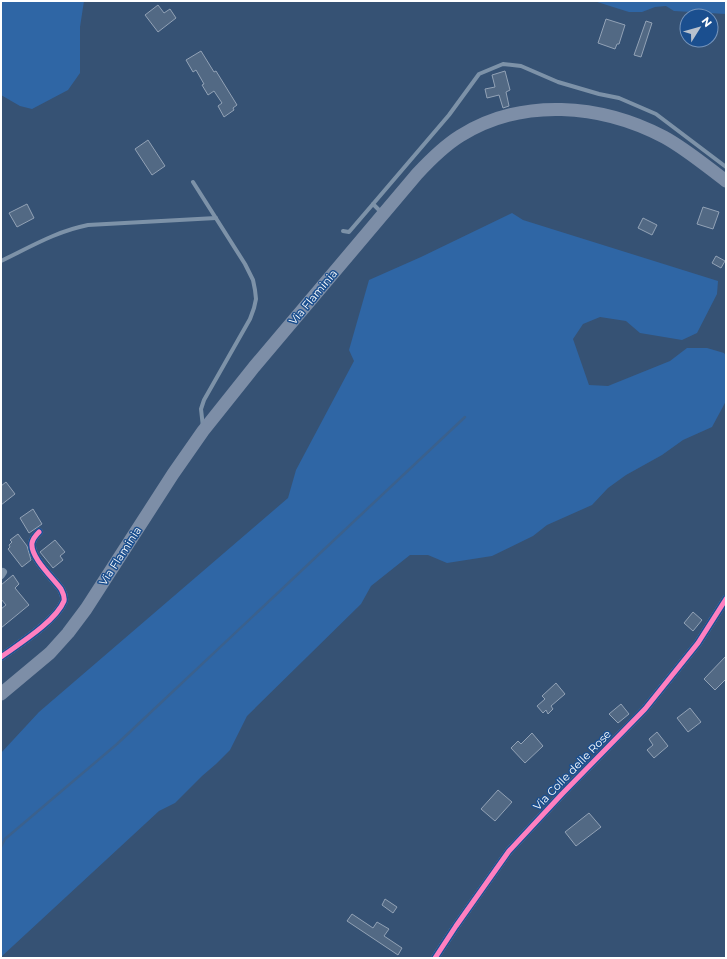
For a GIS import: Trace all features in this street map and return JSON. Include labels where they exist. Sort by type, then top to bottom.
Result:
[{"type":"main road","name":"Via Flaminia","points":[[1,694],[50,654],[68,633],[86,609],[169,479],[203,430],[254,367],[423,167],[452,141],[485,123],[512,114],[530,110],[578,110],[600,114],[634,124],[664,137],[726,181]]},
{"type":"street","points":[[1,657],[48,622],[64,600],[64,595],[61,589],[33,550],[33,539],[39,532]]},
{"type":"street","name":"Via Colle delle Rose","points":[[435,958],[501,862],[562,794],[645,709],[698,643],[726,598]]},
{"type":"lane","points":[[343,231],[348,232],[373,204],[448,115],[479,74],[503,64],[521,66],[558,82],[599,94],[619,98],[656,114],[726,167]]},
{"type":"lane","points":[[193,182],[249,271],[256,290],[256,299],[250,319],[204,400],[201,409],[203,430]]},
{"type":"lane","points":[[373,204],[383,214]]},
{"type":"lane","points":[[1,261],[56,234],[88,225],[216,218]]},
{"type":"shaded area","points":[[1,1],[84,1],[80,27],[80,73],[68,90],[32,109],[20,106],[1,95]]},
{"type":"shaded area","points":[[594,1],[726,1],[726,14],[719,14],[719,8],[679,8],[679,11],[674,11],[666,6],[655,7],[642,12],[629,12]]},
{"type":"shaded area","points":[[512,213],[523,220],[718,281],[717,294],[697,333],[682,340],[640,333],[626,321],[600,317],[583,324],[573,339],[589,385],[608,386],[670,361],[687,348],[707,348],[724,353],[726,356],[726,401],[712,427],[683,440],[662,455],[626,475],[608,488],[592,505],[547,525],[533,536],[492,556],[447,563],[428,555],[410,555],[371,586],[361,604],[247,716],[230,750],[216,764],[175,803],[159,811],[1,957],[1,753],[39,712],[288,498],[296,470],[354,361],[349,350],[369,280],[421,257]]},
{"type":"building","points":[[158,5],[164,13],[170,9],[176,18],[158,32],[145,15]]},
{"type":"building","points":[[606,19],[625,25],[619,44],[617,44],[615,49],[598,43]]},
{"type":"building","points":[[646,21],[652,23],[641,57],[634,55]]},
{"type":"building","points":[[201,51],[214,72],[216,71],[237,105],[233,108],[234,110],[224,117],[218,106],[222,103],[214,91],[208,95],[196,70],[193,72],[186,60]]},
{"type":"building","points":[[505,71],[510,90],[506,92],[509,106],[503,108],[499,95],[487,98],[485,89],[495,87],[492,75]]},
{"type":"building","points":[[148,140],[165,166],[152,175],[135,149]]},
{"type":"building","points":[[27,204],[34,218],[17,227],[9,213]]},
{"type":"building","points":[[703,207],[719,212],[713,229],[697,224]]},
{"type":"building","points":[[643,218],[657,225],[652,235],[638,228]]},
{"type":"building","points":[[716,256],[725,261],[721,268],[712,263]]},
{"type":"building","points":[[6,482],[15,494],[1,505],[1,486]]},
{"type":"building","points":[[33,509],[42,524],[29,533],[20,518]]},
{"type":"building","points":[[18,534],[27,546],[31,560],[22,567],[8,549],[12,542],[10,540]]},
{"type":"building","points":[[55,540],[65,552],[60,556],[63,560],[53,568],[40,552]]},
{"type":"building","points":[[13,575],[19,584],[15,588],[29,605],[1,628],[1,609],[6,605],[1,599],[1,585]]},
{"type":"building","points":[[693,612],[702,620],[693,631],[684,623]]},
{"type":"building","points":[[726,656],[726,679],[715,690],[704,679]]},
{"type":"building","points":[[556,683],[565,694],[551,706],[553,709],[548,714],[546,710],[543,713],[537,706],[545,699],[542,696]]},
{"type":"building","points":[[621,704],[629,714],[618,723],[609,714]]},
{"type":"building","points":[[690,708],[701,722],[688,732],[677,718]]},
{"type":"building","points":[[657,732],[668,746],[654,758],[647,750],[653,745],[649,739]]},
{"type":"building","points":[[532,733],[543,746],[525,763],[511,748],[518,741],[521,744]]},
{"type":"building","points":[[498,790],[512,802],[495,821],[481,809]]},
{"type":"building","points":[[589,813],[601,827],[576,846],[565,832]]},
{"type":"building","points":[[385,899],[397,907],[393,913],[382,905]]},
{"type":"building","points":[[352,914],[373,928],[377,922],[389,929],[384,936],[402,948],[398,955],[347,921]]},
{"type":"waterway","points":[[1,847],[5,839],[117,744],[465,417]]},
{"type":"cycle path","points":[[1,657],[27,639],[45,624],[60,609],[64,601],[64,596],[61,589],[38,561],[32,549],[33,540],[39,532]]},
{"type":"cycle path","points":[[435,958],[509,851],[645,709],[698,643],[726,599]]}]
